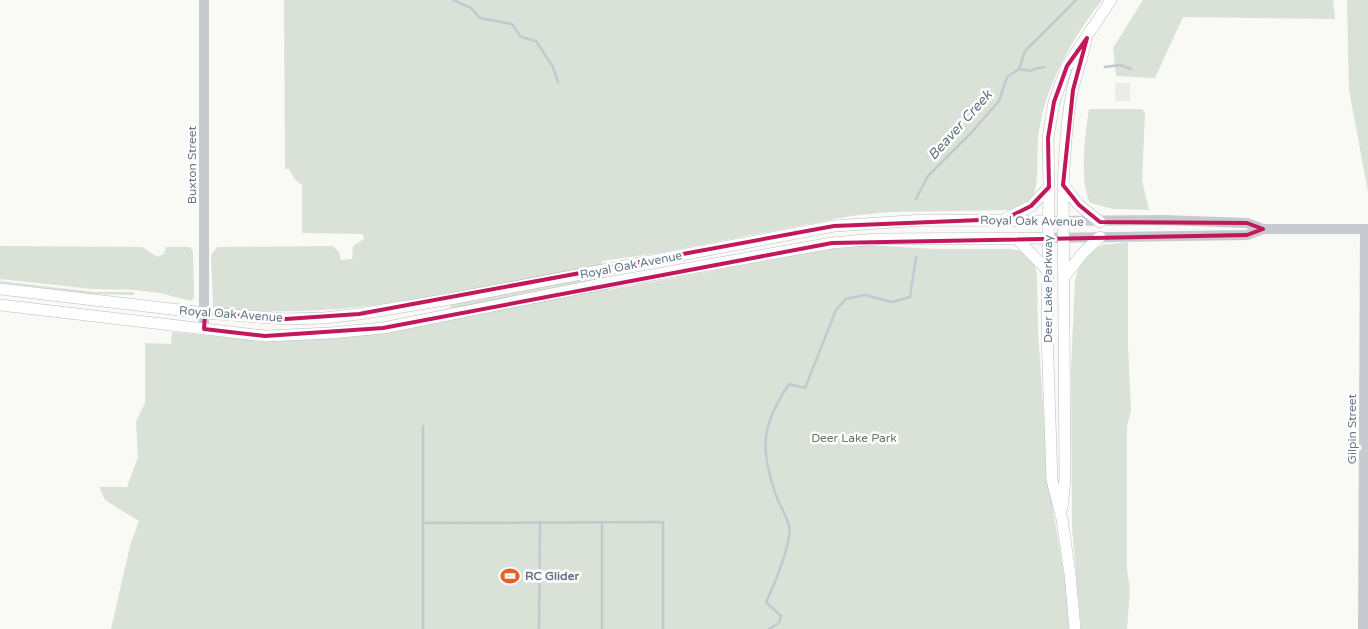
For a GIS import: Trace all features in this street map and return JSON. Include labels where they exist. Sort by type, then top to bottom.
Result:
[{"type":"main road","name":"Deer Lake Parkway","points":[[1075,629],[1073,591],[1062,519],[1052,480],[1048,271],[1048,138],[1054,102],[1072,54],[1087,38],[1111,0]]},
{"type":"main road","name":"Deer Lake Parkway","points":[[1062,519],[1065,478],[1063,185],[1066,138],[1073,90],[1082,64],[1087,38]]},
{"type":"main road","points":[[1063,185],[1079,204],[1100,222]]},
{"type":"main road","points":[[1005,219],[1031,206],[1049,187]]},
{"type":"main road","name":"Royal Oak Avenue","points":[[0,289],[205,314],[286,319],[324,318],[450,300],[834,226],[924,220],[1005,219],[1049,221]]},
{"type":"main road","points":[[1064,278],[1082,254],[1100,237]]},
{"type":"main road","points":[[1016,238],[1048,271]]},
{"type":"main road","name":"Royal Oak Avenue","points":[[0,306],[266,336],[330,333],[383,328],[607,283],[832,243],[877,239],[1048,238]]},
{"type":"street","name":"Buxton Street","points":[[204,0],[204,329]]},
{"type":"street","name":"Royal Oak Avenue","points":[[1049,221],[1164,220],[1247,223],[1263,229]]},
{"type":"street","name":"Royal Oak Avenue","points":[[1048,238],[1247,235],[1263,229],[1366,229]]},
{"type":"street","name":"Gilpin Street","points":[[1363,629],[1366,229]]},
{"type":"highlighted area","points":[[1087,38],[1073,90],[1063,185],[1079,205],[1100,222],[1247,223],[1263,229],[1247,235],[832,243],[383,328],[265,336],[204,329],[205,313],[286,319],[359,314],[834,226],[1005,219],[1031,206],[1049,187],[1048,138],[1054,102],[1067,66]]},
{"type":"shaded area","points":[[1115,83],[1130,83],[1130,101],[1115,101]]},
{"type":"green space","name":"Deer Lake Park","points":[[284,0],[1102,0],[1071,46],[1048,95],[1039,131],[1035,189],[1031,199],[1024,205],[1011,210],[890,212],[850,216],[658,253],[602,261],[608,290],[841,247],[866,245],[936,249],[1010,249],[1021,251],[1035,264],[1037,277],[1038,331],[1048,479],[1066,587],[1069,629],[111,629],[130,546],[139,521],[105,500],[99,487],[127,487],[138,457],[136,421],[145,403],[145,343],[171,344],[172,332],[265,339],[302,340],[338,338],[453,319],[448,293],[362,307],[305,311],[247,311],[218,309],[213,306],[211,255],[217,247],[333,246],[339,252],[341,260],[352,259],[353,246],[364,239],[363,234],[302,233],[302,185],[295,180],[289,169],[285,169]]},
{"type":"green space","points":[[1143,0],[1333,0],[1335,19],[1183,17],[1155,78],[1116,76],[1113,48]]},
{"type":"green space","points":[[1347,0],[1368,0],[1368,192],[1349,90]]},
{"type":"green space","points":[[1089,109],[1142,109],[1145,113],[1142,180],[1149,210],[1113,209],[1090,203],[1084,170]]},
{"type":"green space","points":[[1128,242],[1128,346],[1131,410],[1127,426],[1127,571],[1130,589],[1127,629],[1081,629],[1072,528],[1071,368],[1075,281],[1079,266],[1091,251],[1103,245]]},
{"type":"green space","points":[[0,246],[142,247],[157,257],[164,254],[166,247],[190,247],[193,252],[194,298],[191,301],[160,293],[136,290],[92,289],[0,279]]},
{"type":"green space","points":[[0,281],[94,292],[134,292],[134,295],[91,294],[0,283]]},
{"type":"waterway","points":[[453,0],[471,8],[480,18],[512,24],[521,37],[536,41],[553,67],[558,82]]},
{"type":"waterway","name":"Beaver Creek","points":[[916,199],[928,176],[971,133],[999,101],[1007,77],[1019,69],[1025,51],[1076,0]]},
{"type":"waterway","points":[[1105,67],[1120,65],[1131,69]]},
{"type":"waterway","points":[[1020,69],[1031,71],[1044,67]]},
{"type":"waterway","name":"Beaver Creek","points":[[769,629],[779,623],[781,616],[766,602],[782,564],[789,533],[788,523],[771,481],[766,452],[766,439],[772,413],[789,384],[805,388],[836,310],[846,299],[865,295],[892,302],[910,297],[916,257]]},
{"type":"waterway","points":[[423,426],[423,629]]},
{"type":"waterway","points":[[539,629],[540,522]]},
{"type":"waterway","points":[[602,522],[602,629]]},
{"type":"waterway","points":[[423,523],[663,522],[663,629]]},
{"type":"place","name":"RC Glider","points":[[510,576]]}]
